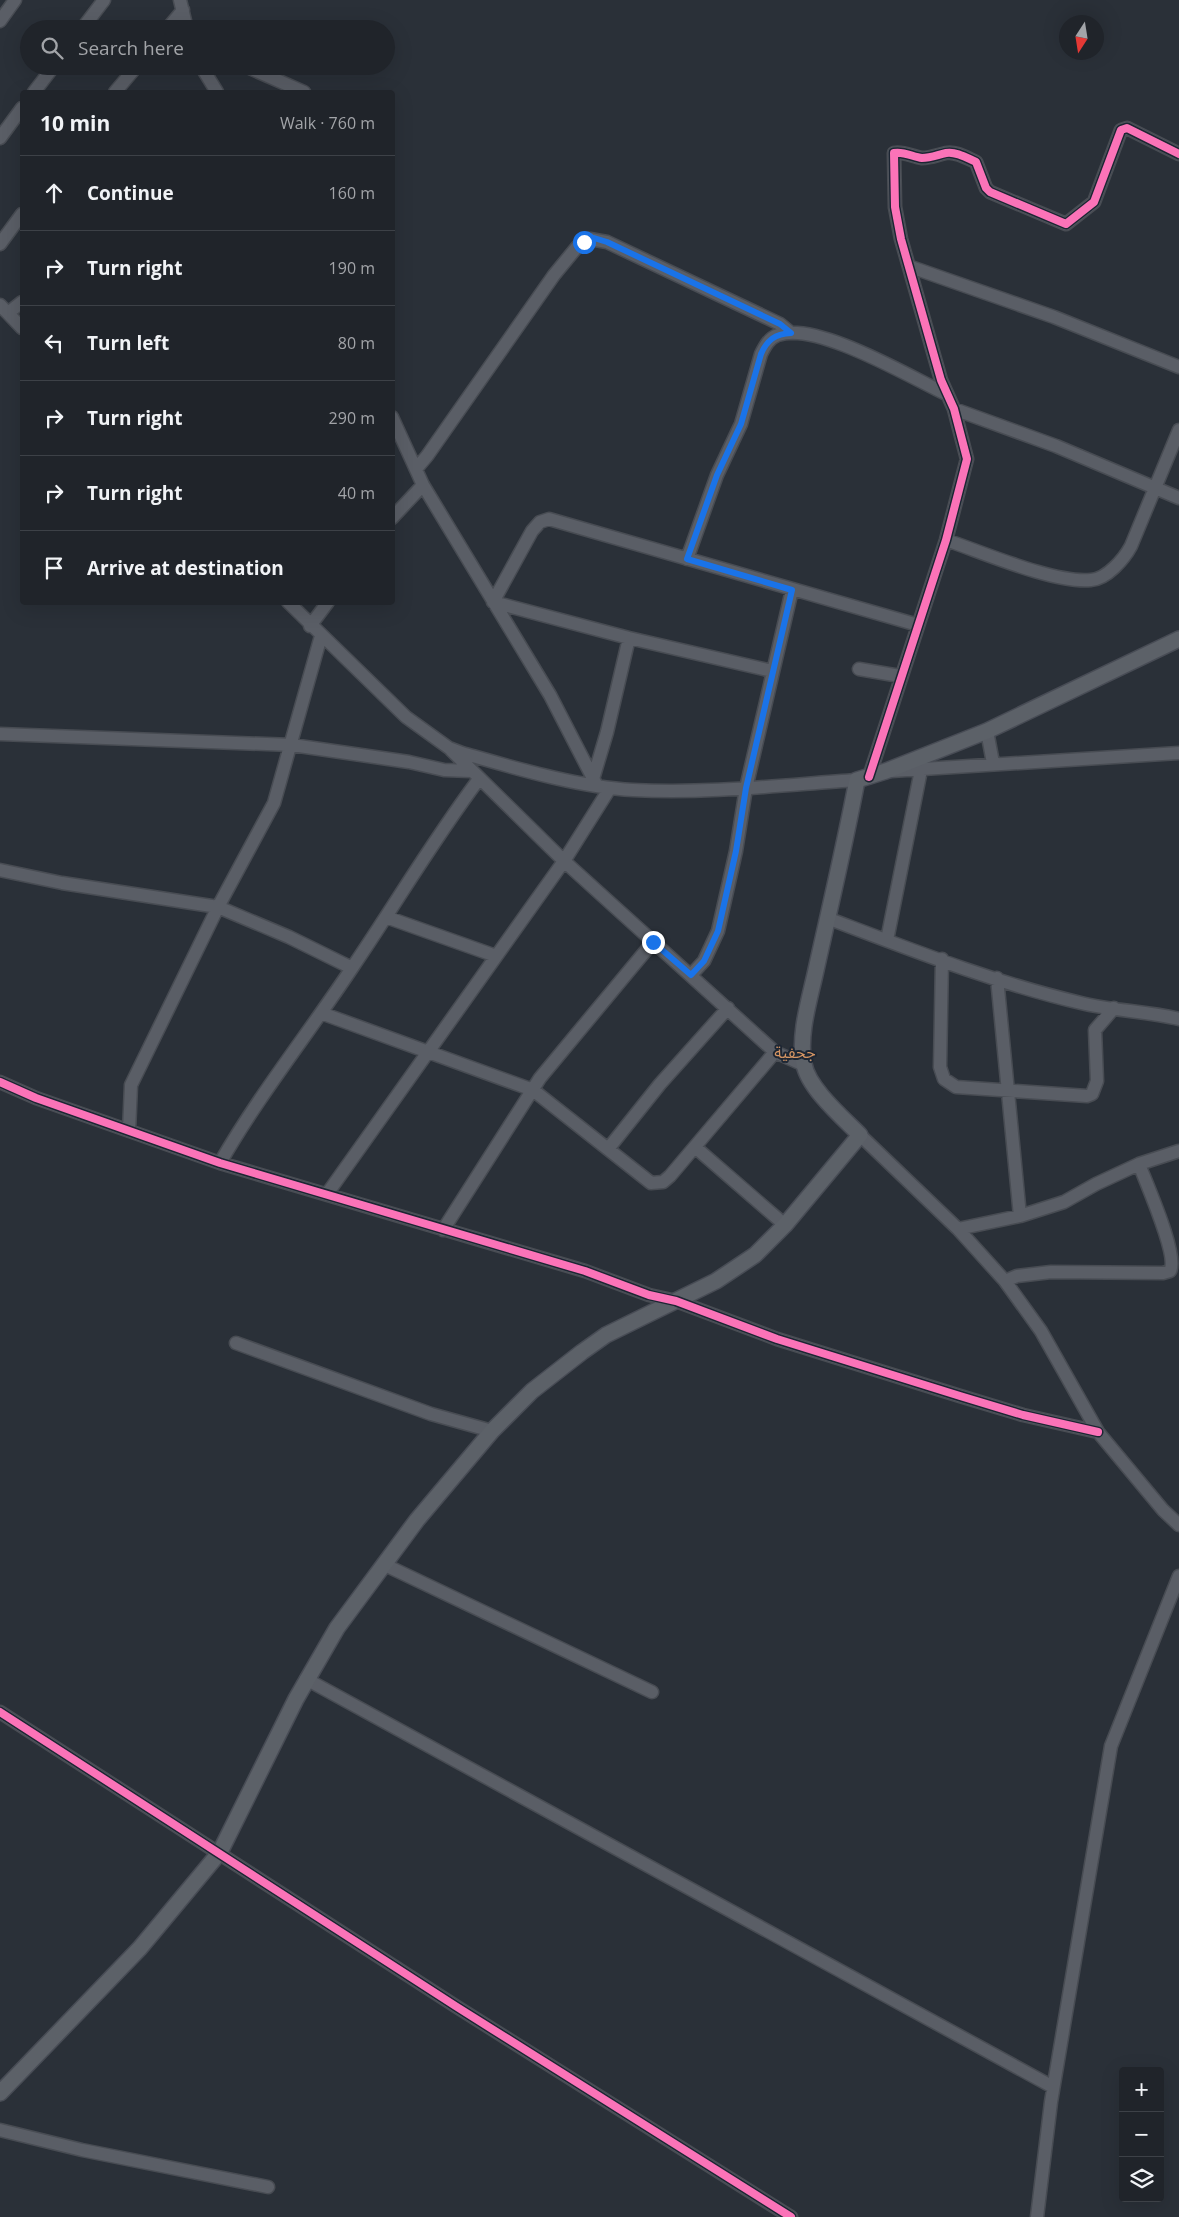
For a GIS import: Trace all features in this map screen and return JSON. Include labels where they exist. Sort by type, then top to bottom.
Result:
[{"type":"main road","points":[[2,2088],[140,1948],[220,1852],[260,1766],[306,1680],[337,1628],[383,1564],[492,1432],[532,1391],[606,1335],[676,1302],[741,1266],[785,1225],[860,1135],[825,1098],[811,1080],[804,1065],[804,1034],[827,918],[863,778],[886,771],[987,731],[1179,639]]},
{"type":"street","points":[[0,21],[15,0]]},
{"type":"street","points":[[89,20],[104,0]]},
{"type":"street","points":[[172,20],[181,5]]},
{"type":"street","points":[[181,5],[185,20]]},
{"type":"street","points":[[36,90],[47,75]]},
{"type":"street","points":[[117,90],[129,75]]},
{"type":"street","points":[[207,75],[216,90]]},
{"type":"street","points":[[266,75],[300,90]]},
{"type":"street","points":[[0,138],[20,111]]},
{"type":"street","points":[[449,748],[600,784],[673,790],[746,788],[863,778],[918,625],[946,540],[967,463],[967,451],[954,409],[946,394],[911,268],[901,239],[895,207],[894,152],[921,158],[954,153],[969,158],[976,162],[986,188],[990,192],[1066,224],[1094,202],[1121,130],[1127,128],[1179,154]]},
{"type":"street","points":[[0,244],[20,217]]},
{"type":"street","points":[[416,469],[554,275],[577,247],[590,239],[607,242],[749,308],[780,324],[791,333]]},
{"type":"street","points":[[911,268],[1054,317],[1179,367]]},
{"type":"street","points":[[20,303],[4,309],[20,326]]},
{"type":"street","points":[[687,559],[717,475],[741,424],[761,354],[765,345],[776,336],[791,333],[831,340],[946,394]]},
{"type":"street","points":[[954,409],[1056,446],[1179,498]]},
{"type":"street","points":[[395,424],[422,485],[550,695],[600,784]]},
{"type":"street","points":[[946,540],[1061,578],[1092,580],[1099,578],[1125,558],[1179,430]]},
{"type":"street","points":[[395,515],[422,485]]},
{"type":"street","points":[[492,602],[532,531],[536,525],[545,520],[558,521],[918,625]]},
{"type":"street","points":[[691,975],[704,961],[718,931],[736,851],[746,788],[792,590]]},
{"type":"street","points":[[492,602],[629,638],[772,671]]},
{"type":"street","points":[[291,605],[310,626],[406,716],[449,748],[564,862],[775,1052],[804,1065]]},
{"type":"street","points":[[310,626],[326,605]]},
{"type":"street","points":[[129,1131],[131,1085],[218,907],[268,816],[292,745],[321,636]]},
{"type":"street","points":[[327,1194],[564,862],[600,784],[607,732],[629,638]]},
{"type":"street","points":[[859,669],[900,676]]},
{"type":"street","points":[[987,731],[993,763]]},
{"type":"street","points":[[0,734],[292,745],[409,762],[475,775]]},
{"type":"street","points":[[886,771],[1179,753]]},
{"type":"street","points":[[887,940],[921,770]]},
{"type":"street","points":[[220,1163],[276,1074],[322,1013],[386,917],[475,775]]},
{"type":"street","points":[[0,870],[62,883],[218,907],[289,937],[352,968]]},
{"type":"street","points":[[386,917],[496,956]]},
{"type":"street","points":[[827,918],[942,960],[1074,1001],[1179,1019]]},
{"type":"street","points":[[443,1230],[533,1090],[554,1061],[653,942]]},
{"type":"street","points":[[942,960],[939,1028],[942,1075],[948,1083],[956,1087],[1008,1092],[1087,1096],[1092,1094],[1097,1081],[1095,1030],[1114,1008]]},
{"type":"street","points":[[997,978],[1020,1216]]},
{"type":"street","points":[[608,1149],[660,1084],[728,1008]]},
{"type":"street","points":[[322,1013],[533,1090],[652,1184],[657,1184],[670,1176],[775,1052]]},
{"type":"street","points":[[0,1082],[36,1098],[220,1163],[585,1271],[777,1339],[1022,1415],[1098,1432]]},
{"type":"street","points":[[860,1135],[958,1229],[1005,1281],[1041,1331],[1098,1432],[1163,1510],[1179,1525]]},
{"type":"street","points":[[695,1148],[785,1225]]},
{"type":"street","points":[[958,1229],[1020,1216],[1064,1202],[1096,1184],[1139,1164],[1179,1151]]},
{"type":"street","points":[[1005,1281],[1017,1276],[1051,1272],[1154,1273],[1170,1271],[1173,1263],[1160,1218],[1139,1164]]},
{"type":"street","points":[[236,1343],[431,1414],[492,1432]]},
{"type":"street","points":[[383,1564],[652,1692]]},
{"type":"street","points":[[1036,2217],[1053,2087],[1111,1746],[1119,1721],[1179,1576]]},
{"type":"street","points":[[306,1680],[1053,2087]]},
{"type":"street","points":[[0,1712],[220,1852],[457,2007],[790,2217]]},
{"type":"street","points":[[0,2130],[82,2150],[268,2186]]},
{"type":"cycle path","points":[[869,777],[946,540],[967,459],[954,409],[941,380],[901,239],[895,207],[894,153],[922,158],[946,153],[961,155],[976,162],[986,188],[990,192],[1066,224],[1094,202],[1121,130],[1127,128],[1179,154]]},
{"type":"cycle path","points":[[0,1082],[36,1098],[220,1163],[585,1271],[649,1295],[676,1301],[777,1339],[960,1396],[1023,1415],[1098,1432]]},
{"type":"cycle path","points":[[0,1712],[457,2007],[791,2217]]},
{"type":"district","name":"جحفية","points":[[795,1052]]},
{"type":"route","points":[[584,242],[594,238],[607,242],[749,308],[780,324],[791,333],[776,336],[765,345],[741,424],[717,475],[687,559],[792,590],[746,788],[736,851],[724,907],[713,944],[704,961],[691,975],[653,942]]}]
